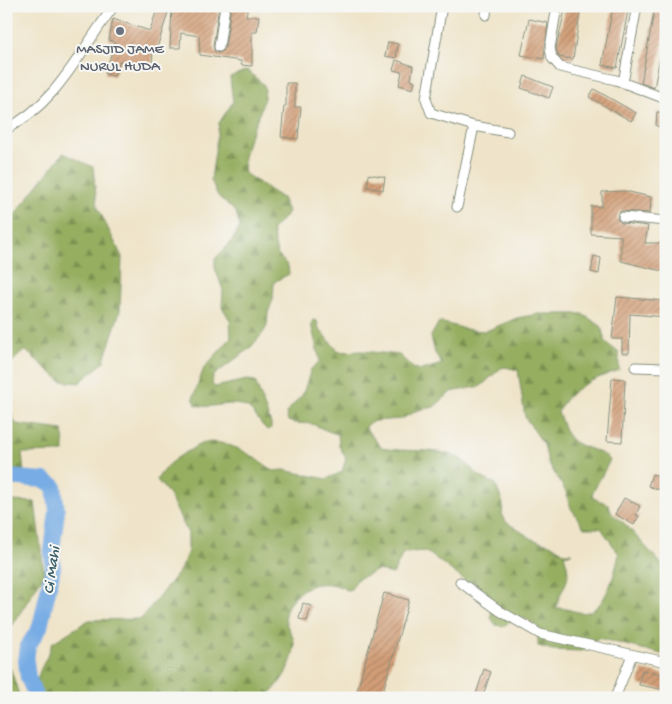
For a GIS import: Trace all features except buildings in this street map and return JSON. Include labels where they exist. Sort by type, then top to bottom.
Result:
[{"type":"street","points":[[6,129],[24,121],[60,85],[114,6]]},
{"type":"street","points":[[219,46],[225,6]]},
{"type":"street","points":[[442,6],[426,107],[430,114],[474,126],[508,132]]},
{"type":"street","points":[[557,6],[550,48],[552,58],[560,67],[623,83],[666,99]]},
{"type":"street","points":[[623,83],[636,6]]},
{"type":"street","points":[[458,207],[474,126]]},
{"type":"street","points":[[623,217],[666,221]]},
{"type":"street","points":[[635,367],[666,368]]},
{"type":"street","points":[[460,582],[500,612],[540,634],[666,662]]},
{"type":"street","points":[[615,698],[632,655]]},
{"type":"green space","points":[[247,70],[264,85],[265,90],[260,111],[245,152],[244,173],[282,198],[288,211],[284,218],[272,229],[277,254],[288,266],[289,274],[274,282],[273,299],[268,313],[267,326],[263,333],[250,348],[213,376],[212,384],[215,387],[247,380],[255,381],[271,424],[271,428],[267,430],[252,411],[246,407],[233,404],[196,405],[193,398],[204,368],[231,338],[230,320],[222,307],[223,290],[215,268],[215,259],[232,241],[240,227],[236,212],[218,196],[211,180],[219,123],[233,102],[230,77]]},
{"type":"green space","points":[[63,153],[93,167],[97,206],[122,257],[120,311],[103,363],[79,383],[61,381],[25,350],[6,367],[6,226]]},
{"type":"green space","points":[[539,314],[582,314],[601,326],[605,342],[619,353],[619,370],[576,390],[563,403],[558,412],[571,439],[610,460],[592,494],[593,498],[608,504],[612,514],[625,524],[666,569],[666,655],[598,638],[582,651],[553,650],[538,646],[538,627],[521,618],[512,619],[505,626],[496,625],[491,618],[492,601],[430,554],[422,551],[403,553],[393,574],[378,570],[357,579],[351,589],[347,590],[332,584],[317,584],[303,589],[297,594],[288,606],[285,614],[294,642],[291,660],[276,688],[267,697],[43,698],[39,690],[38,677],[52,643],[89,620],[141,619],[180,570],[188,551],[188,533],[168,493],[157,480],[166,467],[174,460],[200,444],[213,442],[223,443],[241,450],[274,471],[284,470],[327,479],[342,472],[346,458],[339,446],[338,434],[312,424],[288,421],[286,413],[303,394],[311,369],[320,361],[311,324],[313,320],[317,321],[319,329],[339,352],[362,351],[399,355],[413,368],[421,370],[442,364],[435,353],[431,336],[439,322],[470,330],[486,331],[517,318]],"holes":[[[501,368],[518,370],[525,417],[544,445],[548,462],[566,492],[571,508],[584,528],[601,528],[619,554],[613,578],[605,596],[600,604],[588,612],[581,613],[556,608],[566,583],[568,572],[564,555],[572,553],[564,553],[550,544],[534,540],[506,522],[502,514],[503,504],[495,483],[482,478],[461,460],[447,454],[382,448],[366,429],[367,425],[374,421],[401,419],[418,410],[434,407],[451,392],[481,386]]]},
{"type":"green space","points":[[6,403],[16,424],[63,430],[64,452],[22,453],[24,474],[6,481]]},
{"type":"green space","points":[[6,497],[10,501],[35,502],[44,574],[11,628],[8,661],[20,698],[6,698]]},
{"type":"waterway","name":"Ci Mahi","points":[[6,477],[44,480],[54,486],[57,511],[52,551],[53,568],[40,627],[28,646],[26,661],[28,678],[37,698]]},
{"type":"place","name":"MASJID JAME NURUL HUDA","points":[[120,31]]}]
